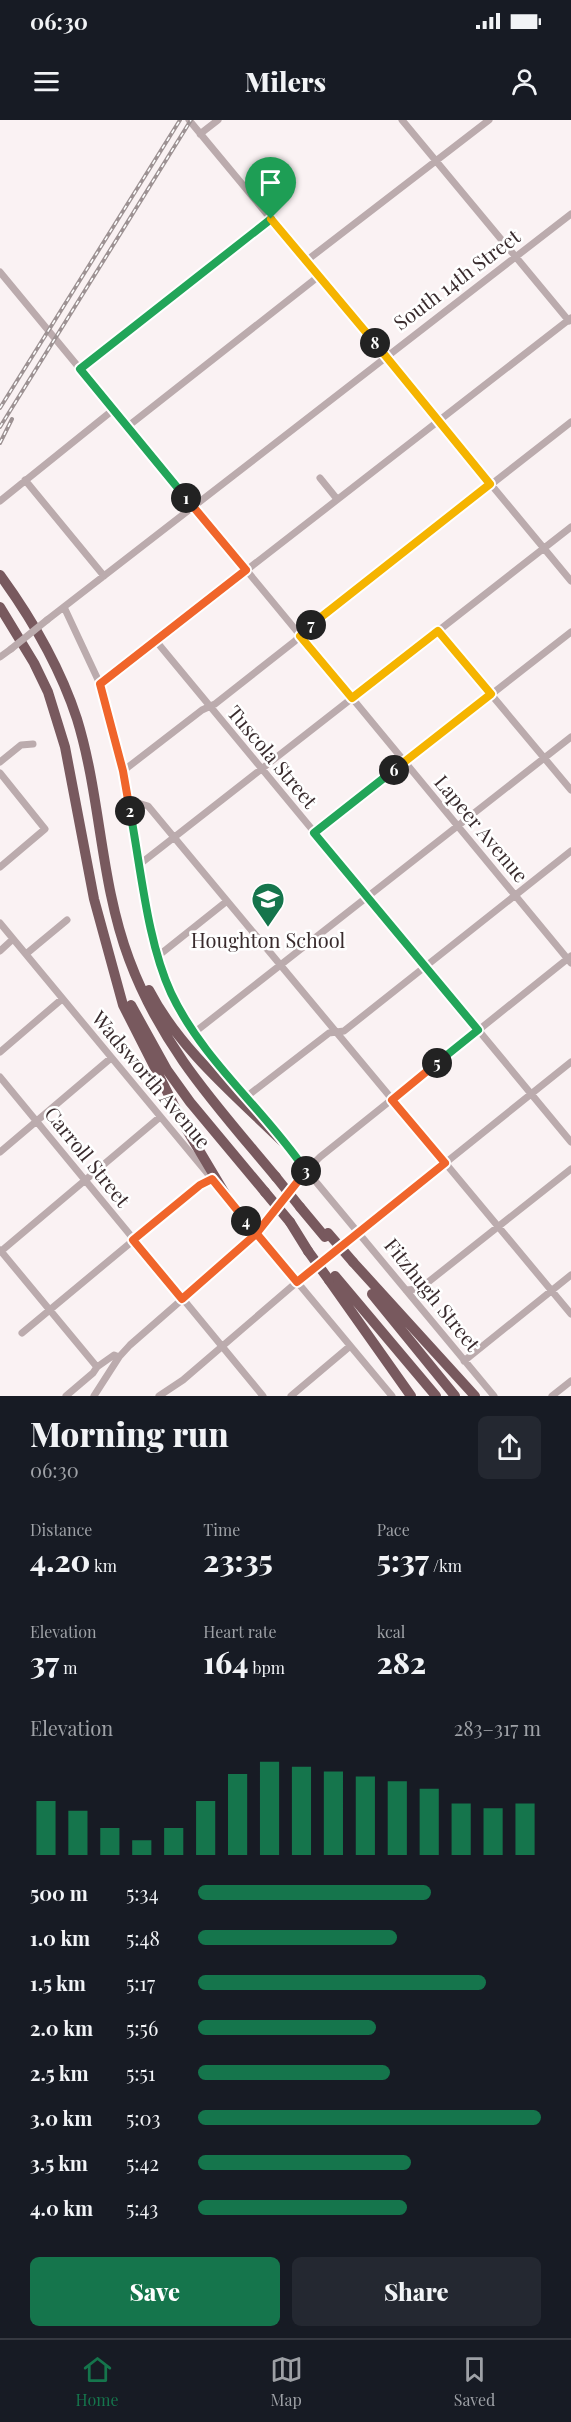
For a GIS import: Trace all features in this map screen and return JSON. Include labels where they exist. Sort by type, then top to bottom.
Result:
[{"type":"highway","points":[[0,575],[54,660],[77,720],[93,790],[110,889],[123,941],[142,992],[173,1048],[202,1088],[351,1264],[455,1396]]},
{"type":"highway","points":[[0,607],[43,683],[65,747],[94,899],[123,1005],[184,1125],[230,1202]]},
{"type":"highway","points":[[123,941],[154,1000],[171,1026],[224,1084],[283,1142]]},
{"type":"highway","points":[[112,964],[137,1018],[166,1070],[290,1222],[332,1278],[436,1396]]},
{"type":"highway","points":[[351,1264],[475,1396]]},
{"type":"highway","points":[[332,1278],[411,1396]]},
{"type":"street","points":[[189,120],[571,581]]},
{"type":"street","points":[[200,134],[218,120]]},
{"type":"street","points":[[100,684],[570,320],[402,120]]},
{"type":"street","points":[[306,261],[489,120]]},
{"type":"street","name":"South 14th Street","points":[[0,657],[385,356],[571,214]]},
{"type":"street","points":[[80,369],[271,219]]},
{"type":"street","name":"Lapeer Avenue","points":[[0,272],[514,895],[570,959]]},
{"type":"street","points":[[127,426],[319,276]]},
{"type":"street","points":[[0,501],[113,410]]},
{"type":"street","points":[[123,771],[215,704],[300,636],[304,630],[571,422]]},
{"type":"street","points":[[320,478],[337,499]]},
{"type":"street","points":[[25,480],[104,576]]},
{"type":"street","points":[[140,864],[571,527]]},
{"type":"street","name":"Fitzhugh Street","points":[[64,608],[100,684],[123,771],[158,956],[171,994],[195,1032],[246,1097],[494,1396]]},
{"type":"street","points":[[438,631],[571,790]]},
{"type":"street","points":[[314,833],[571,632]]},
{"type":"street","name":"Tuscola Street","points":[[156,641],[571,1142]]},
{"type":"street","points":[[195,1032],[571,737]]},
{"type":"street","points":[[0,762],[21,745],[33,744]]},
{"type":"street","points":[[0,773],[45,829],[0,867]]},
{"type":"street","points":[[128,800],[148,806],[571,1314]]},
{"type":"street","points":[[246,1097],[329,1033],[344,1031],[571,851]]},
{"type":"street","points":[[158,956],[227,901]]},
{"type":"street","points":[[26,954],[68,920]]},
{"type":"street","name":"Wadsworth Avenue","points":[[0,923],[349,1347],[392,1396]]},
{"type":"street","points":[[0,951],[13,939]]},
{"type":"street","points":[[94,1396],[119,1357],[145,1330],[256,1234],[306,1171],[478,1030],[570,959]]},
{"type":"street","points":[[0,1052],[62,999]]},
{"type":"street","points":[[0,1152],[111,1058]]},
{"type":"street","points":[[159,1396],[183,1380],[297,1282],[571,1062]]},
{"type":"street","name":"Carroll Street","points":[[0,1077],[263,1396]]},
{"type":"street","points":[[96,1367],[0,1251],[160,1117]]},
{"type":"street","points":[[406,1290],[415,1290],[423,1286],[571,1168]]},
{"type":"street","points":[[22,1333],[200,1185],[212,1179]]},
{"type":"street","points":[[464,1361],[571,1275]]},
{"type":"street","points":[[291,1396],[349,1347]]},
{"type":"street","points":[[66,1396],[93,1373],[96,1367],[114,1355],[119,1357]]},
{"type":"street","points":[[552,1396],[571,1381]]},
{"type":"railway","points":[[0,408],[180,120]]},
{"type":"railway","points":[[0,427],[191,120]]},
{"type":"railway","points":[[0,443],[12,419]]},
{"type":"place","name":"Houghton School","points":[[268,928]]},
{"type":"route","points":[[271,219],[80,369],[246,570],[100,684],[123,771],[152,933],[171,994],[203,1045],[306,1171],[256,1234],[182,1299],[133,1240],[200,1185],[212,1179],[256,1234],[297,1282],[445,1163],[392,1100],[478,1030],[314,833],[491,694],[438,631],[352,698],[300,636],[304,630],[490,484],[271,219]]}]
